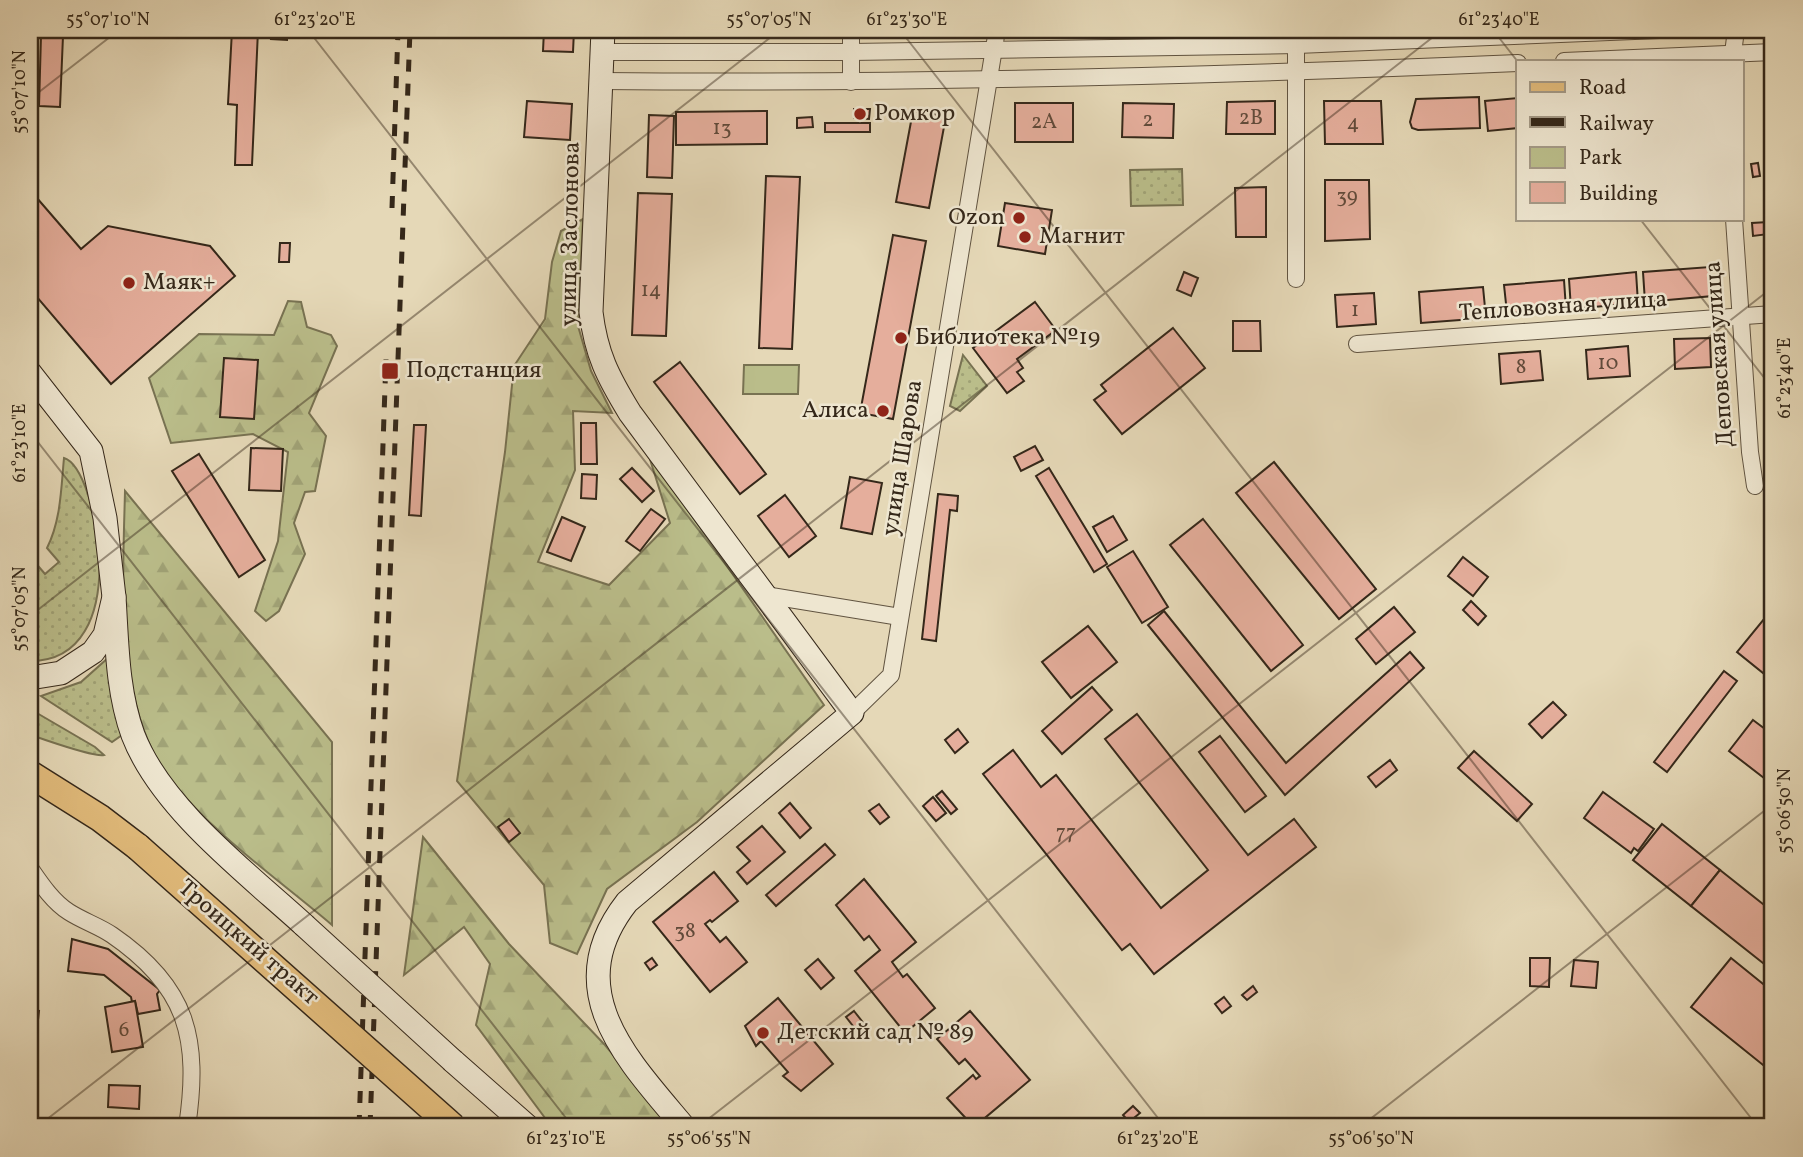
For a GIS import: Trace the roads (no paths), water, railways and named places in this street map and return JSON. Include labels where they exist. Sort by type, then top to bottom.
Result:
[{"type":"main road","name":"Троицкий тракт","points":[[30,774],[100,818],[138,847],[453,1127]]},
{"type":"street","points":[[851,30],[851,82]]},
{"type":"street","name":"улица Шарова","points":[[852,713],[891,675],[997,30]]},
{"type":"street","points":[[603,41],[851,51],[1297,37],[1659,30]]},
{"type":"street","points":[[1732,58],[1737,30]]},
{"type":"street","points":[[1296,279],[1297,37]]},
{"type":"street","name":"улица Заслонова","points":[[603,41],[592,312],[595,346],[608,377],[630,413],[852,713]]},
{"type":"street","points":[[1620,60],[1732,58],[1773,52]]},
{"type":"street","points":[[601,81],[851,82],[1298,72],[1516,63]]},
{"type":"street","name":"Деповская улица","points":[[1734,220],[1755,486]]},
{"type":"street","name":"Тепловозная улица","points":[[1357,344],[1773,314]]},
{"type":"street","points":[[30,373],[91,451],[100,484],[114,597],[121,687],[133,734],[153,775],[184,812],[304,925],[528,1127]]},
{"type":"street","points":[[765,595],[900,617]]},
{"type":"street","points":[[30,678],[61,673],[93,652],[105,635],[114,597]]},
{"type":"street","points":[[684,1127],[636,1069],[608,1023],[602,1003],[598,960],[608,926],[637,894],[852,713]]},
{"type":"street","points":[[30,868],[44,889],[67,911],[112,935],[153,968],[176,996],[188,1034],[191,1069],[187,1127]]},
{"type":"railway","points":[[392,208],[398,30]]},
{"type":"railway","points":[[370,1127],[410,30]]},
{"type":"railway","points":[[359,1127],[386,359]]},
{"type":"place","name":"Ромкор","points":[[860,114]]},
{"type":"place","name":"Ozon","points":[[1019,218]]},
{"type":"place","name":"Магнит","points":[[1025,237]]},
{"type":"place","name":"Маяк+","points":[[129,283]]},
{"type":"place","name":"Библиотека №19","points":[[901,338]]},
{"type":"place","name":"Подстанция","points":[[390,371]]},
{"type":"place","name":"Алиса","points":[[883,411]]},
{"type":"place","name":"Детский сад № 89","points":[[763,1033]]}]
